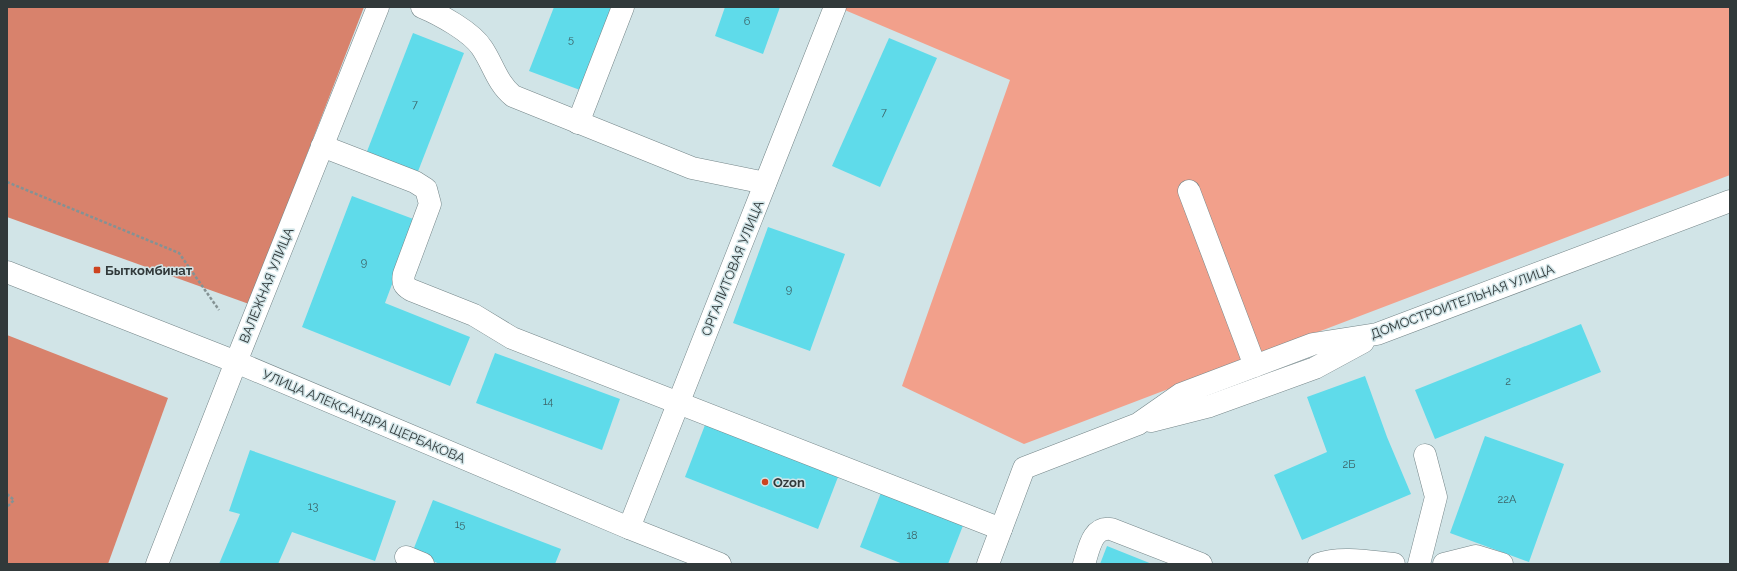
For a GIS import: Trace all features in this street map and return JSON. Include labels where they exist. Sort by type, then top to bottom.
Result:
[{"type":"street","name":"ВАЛЕЖНАЯ УЛИЦА","points":[[157,564],[378,7]]},
{"type":"street","points":[[422,7],[437,13],[466,32],[482,47],[505,89],[513,96],[692,168],[765,183]]},
{"type":"street","points":[[578,123],[623,7]]},
{"type":"street","name":"ОРГАЛИТОВАЯ УЛИЦА","points":[[629,528],[835,7]]},
{"type":"street","points":[[322,146],[415,182],[426,189],[430,204],[404,274],[403,281],[405,286],[474,315],[512,338],[1001,529]]},
{"type":"street","points":[[1189,191],[1255,366]]},
{"type":"street","name":"ДОМОСТРОИТЕЛЬНАЯ УЛИЦА","points":[[988,564],[1024,468],[1138,424],[1181,394],[1313,344],[1378,334],[1730,201]]},
{"type":"street","name":"УЛИЦА АЛЕКСАНДРА ЩЕРБАКОВА","points":[[7,272],[236,362],[629,528],[720,564]]},
{"type":"street","points":[[1138,424],[1210,406],[1315,368],[1378,334]]},
{"type":"street","points":[[1419,564],[1436,497],[1425,455]]},
{"type":"street","points":[[1084,564],[1094,536],[1103,528],[1112,529],[1201,564]]},
{"type":"street","points":[[1444,564],[1476,556],[1502,564]]},
{"type":"street","points":[[1319,564],[1325,562],[1351,561],[1393,564]]},
{"type":"path","points":[[7,182],[179,253],[219,310]]},
{"type":"path","points":[[7,494],[14,500],[7,507]]},
{"type":"shaded area","points":[[7,7],[364,7],[249,304],[7,217]]},
{"type":"shaded area","points":[[1730,7],[1730,175],[1024,444],[902,386],[1010,80],[840,8]]},
{"type":"shaded area","points":[[7,335],[168,398],[108,564],[7,564]]},
{"type":"building","points":[[554,7],[612,7],[580,90],[529,71]]},
{"type":"building","points":[[725,7],[780,7],[763,54],[715,36]]},
{"type":"building","points":[[413,33],[464,53],[417,174],[366,154]]},
{"type":"building","points":[[889,38],[937,58],[880,187],[832,166]]},
{"type":"building","points":[[352,196],[416,220],[385,303],[470,337],[450,386],[302,327]]},
{"type":"building","points":[[768,227],[845,254],[810,351],[733,323]]},
{"type":"building","points":[[1581,324],[1601,372],[1435,439],[1415,390]]},
{"type":"building","points":[[495,353],[620,399],[602,450],[476,403]]},
{"type":"building","points":[[1365,376],[1387,437],[1411,494],[1302,540],[1274,475],[1327,452],[1307,397]]},
{"type":"building","points":[[705,425],[838,477],[818,529],[685,477]]},
{"type":"building","points":[[1485,436],[1564,464],[1529,562],[1450,533]]},
{"type":"building","points":[[250,450],[396,501],[375,561],[292,532],[278,564],[219,564],[240,514],[229,511]]},
{"type":"building","points":[[882,490],[964,523],[948,564],[903,564],[860,547]]},
{"type":"building","points":[[433,500],[561,549],[555,564],[440,564],[412,553]]},
{"type":"building","points":[[1107,546],[1152,564],[1100,564]]},
{"type":"place","name":"Быткомбинат","points":[[97,270]]},
{"type":"place","name":"Ozon","points":[[765,482]]}]
